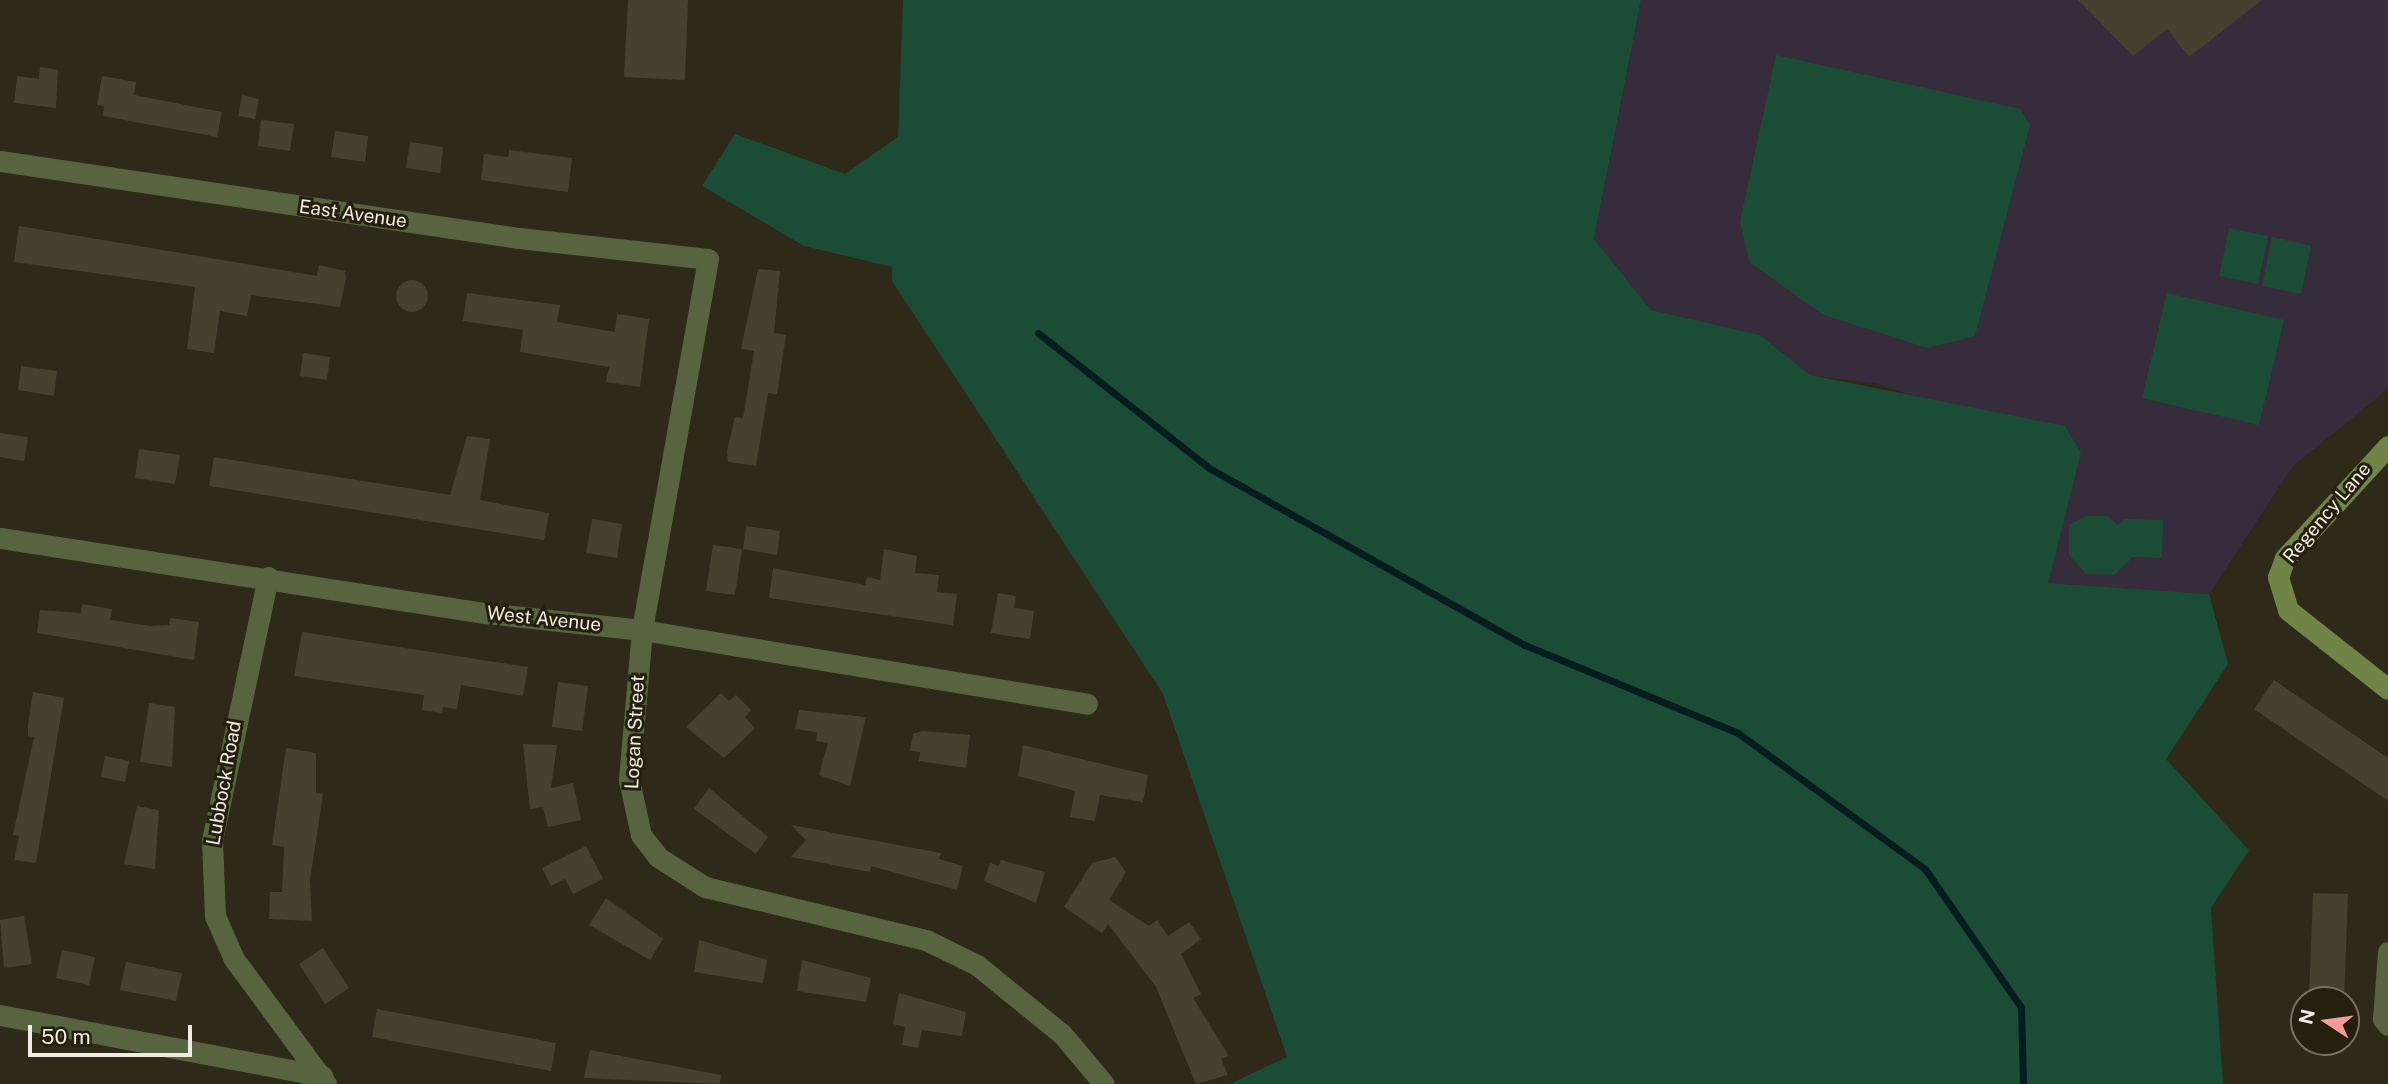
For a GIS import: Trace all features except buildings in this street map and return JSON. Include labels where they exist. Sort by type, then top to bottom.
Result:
[{"type":"street","name":"East Avenue","points":[[0,162],[506,236],[708,259]]},
{"type":"street","name":"Logan Street","points":[[708,259],[642,630],[629,780],[648,847],[720,893],[926,940],[977,965],[1062,1034],[1104,1084]]},
{"type":"street","name":"Regency Lane","points":[[2388,446],[2285,558],[2279,592],[2301,621],[2388,689]]},
{"type":"street","name":"West Avenue","points":[[0,538],[268,576],[486,613],[642,630],[1087,704]]},
{"type":"street","name":"Lubbock Road","points":[[268,576],[212,841],[212,894],[223,941],[324,1080]]},
{"type":"street","points":[[2388,952],[2382,1019],[2388,1025]]},
{"type":"street","points":[[0,1015],[324,1080]]},
{"type":"shaded area","points":[[1641,0],[2388,0],[2388,389],[2293,466],[2209,594],[2047,583],[2081,453],[1878,384],[1810,375],[1760,335],[1651,310],[1594,239]]},
{"type":"green space","points":[[903,0],[1641,0],[1594,239],[1651,310],[1760,335],[1810,375],[2065,426],[2081,453],[2048,583],[2209,594],[2228,664],[2166,759],[2249,850],[2211,908],[2223,1084],[1230,1084],[1287,1057],[1163,694],[892,281],[892,267],[804,246],[702,186],[735,134],[845,174],[898,137]]},
{"type":"green space","points":[[1776,55],[2020,109],[2030,125],[1975,336],[1927,348],[1824,315],[1750,263],[1740,222]]},
{"type":"green space","points":[[2229,228],[2268,236],[2258,284],[2219,276]]},
{"type":"green space","points":[[2272,237],[2311,246],[2301,294],[2262,286]]},
{"type":"green space","points":[[2167,293],[2284,320],[2259,425],[2142,398]]},
{"type":"green space","points":[[2086,516],[2108,516],[2118,526],[2125,519],[2163,520],[2162,558],[2133,557],[2114,575],[2086,574],[2069,555],[2069,525]]},
{"type":"waterway","points":[[1038,333],[1209,468],[1525,645],[1738,733],[1925,869],[2021,1007],[2023,1084]]}]
